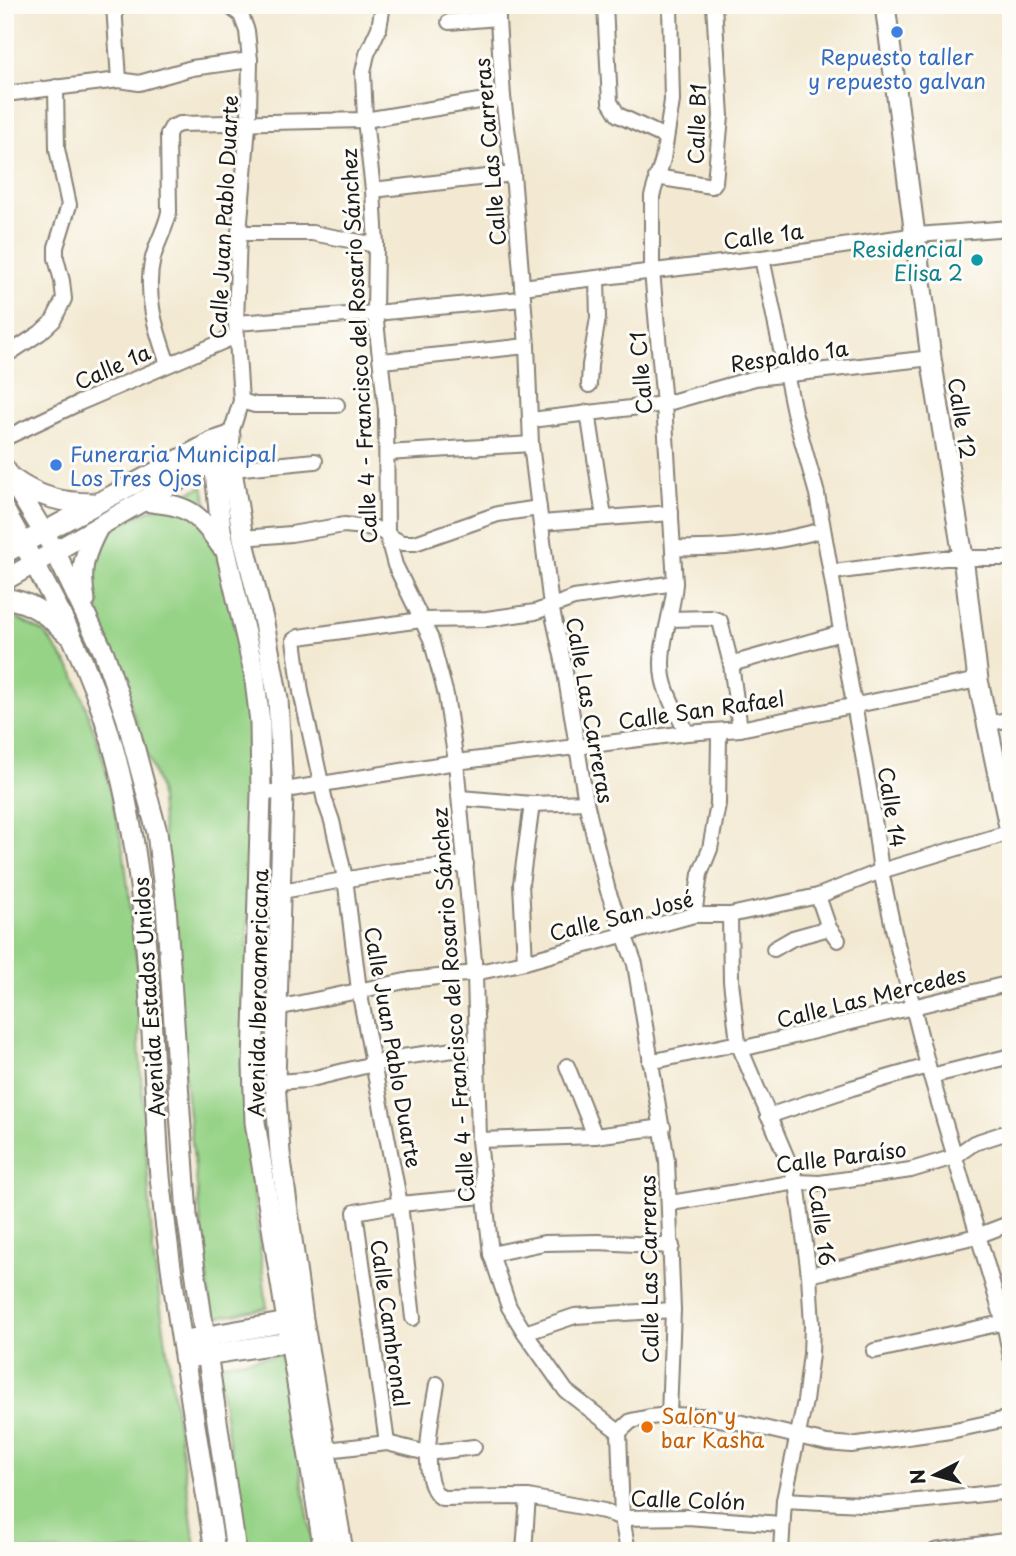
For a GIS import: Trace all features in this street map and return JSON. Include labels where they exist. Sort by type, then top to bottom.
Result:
[{"type":"street","points":[[114,5],[119,80]]},
{"type":"street","name":"Calle Juan Pablo Duarte","points":[[223,452],[241,401],[236,329],[250,60],[247,31],[241,15],[228,5]]},
{"type":"street","name":"Calle 4 - Francisco del Rosario Sánchez","points":[[383,5],[379,29],[367,54],[363,72],[376,245],[375,313],[386,410],[387,535],[395,565],[431,639],[446,695],[456,762],[475,972],[479,1140],[491,1254],[509,1307],[566,1391],[619,1432]]},
{"type":"street","points":[[605,5],[610,102],[618,115],[665,137]]},
{"type":"street","name":"Calle C1","points":[[670,5],[672,101],[663,159],[652,195],[652,271],[664,404],[675,583],[674,602],[664,639],[663,677],[687,733]]},
{"type":"street","name":"Calle B1","points":[[656,177],[712,186],[715,182],[721,116],[714,5]]},
{"type":"street","name":"Calle 12","points":[[886,5],[931,358],[963,557],[978,680],[1010,833]]},
{"type":"street","points":[[449,22],[498,12]]},
{"type":"street","name":"Calle Las Carreras","points":[[498,12],[503,97],[513,174],[527,346],[531,444],[551,606],[564,660],[586,802],[600,859],[623,935],[635,964],[663,1127],[671,1203],[672,1246],[673,1310],[669,1415]]},
{"type":"street","points":[[5,77],[8,93],[119,80],[139,83],[192,68],[250,60]]},
{"type":"street","points":[[5,356],[53,321],[64,299],[56,247],[69,205],[57,149],[56,87]]},
{"type":"street","points":[[168,364],[156,328],[150,281],[153,256],[167,224],[169,212],[169,134],[172,127],[180,124],[365,120],[503,97]]},
{"type":"street","points":[[373,190],[513,174]]},
{"type":"street","name":"Calle 1a","points":[[5,438],[168,364],[236,329],[522,293],[597,278],[917,236],[1011,228]]},
{"type":"street","points":[[239,233],[312,233],[376,245]]},
{"type":"street","name":"Calle 14","points":[[762,258],[794,412],[817,494],[833,572],[881,872],[929,1071],[977,1236],[1007,1322],[1011,1357]]},
{"type":"street","points":[[589,385],[598,318],[597,278]]},
{"type":"street","points":[[382,361],[527,346]]},
{"type":"street","name":"Respaldo 1a","points":[[531,421],[664,404],[755,378],[931,358]]},
{"type":"street","points":[[241,401],[255,405],[337,405]]},
{"type":"street","points":[[587,412],[604,517]]},
{"type":"street","points":[[387,453],[531,444]]},
{"type":"street","points":[[5,553],[97,503],[223,452],[314,461]]},
{"type":"street","points":[[5,580],[223,452]]},
{"type":"street","name":"Avenida Iberoamericana","points":[[223,452],[264,623],[278,699],[283,791],[275,1082],[296,1331],[324,1551]]},
{"type":"street","name":"Avenida Iberoamericana","points":[[223,452],[225,551],[258,692],[262,754],[253,1090],[259,1157],[296,1331],[327,1450],[343,1551]]},
{"type":"street","points":[[8,474],[26,489],[46,498],[70,503],[97,503]]},
{"type":"street","name":"Avenida Estados Unidos","points":[[8,474],[55,551],[104,653],[127,720],[157,832],[166,906],[187,1215],[236,1551]]},
{"type":"street","points":[[142,501],[166,503],[187,509],[206,525],[225,551]]},
{"type":"street","name":"Avenida Estados Unidos","points":[[5,511],[50,590],[75,641],[103,714],[119,769],[131,826],[147,952],[161,1192],[215,1551]]},
{"type":"street","points":[[243,538],[291,534],[344,525],[375,528],[402,543],[415,543],[498,514],[604,517],[671,513]]},
{"type":"street","points":[[88,615],[81,577],[88,547],[99,525]]},
{"type":"street","points":[[674,548],[738,546],[788,539],[823,530]]},
{"type":"street","points":[[833,572],[944,558],[1011,558]]},
{"type":"street","points":[[421,620],[487,619],[535,612],[574,598],[675,583]]},
{"type":"street","points":[[5,599],[42,610],[75,641]]},
{"type":"street","points":[[669,619],[711,618],[720,621],[731,664],[740,729]]},
{"type":"street","name":"Calle Juan Pablo Duarte","points":[[413,1318],[400,1204],[359,990],[345,878],[301,692],[294,640],[299,637],[421,620]]},
{"type":"street","points":[[731,664],[841,633]]},
{"type":"street","name":"Calle San Rafael","points":[[261,794],[456,762],[687,733],[740,729],[978,680]]},
{"type":"street","points":[[987,724],[1011,719]]},
{"type":"street","points":[[694,915],[700,874],[710,849],[718,804],[719,736],[722,731]]},
{"type":"street","points":[[460,798],[532,804],[586,802]]},
{"type":"street","points":[[525,962],[521,884],[532,804]]},
{"type":"street","name":"Calle San José","points":[[277,1007],[410,980],[475,972],[525,962],[694,915],[730,915],[818,896],[881,872],[1010,833]]},
{"type":"street","points":[[282,891],[345,878],[466,864]]},
{"type":"street","points":[[774,949],[793,938],[834,934],[818,896]]},
{"type":"street","name":"Calle 16","points":[[730,915],[731,981],[740,1046],[797,1181],[809,1275],[813,1326],[811,1354],[805,1401],[784,1500],[781,1551]]},
{"type":"street","name":"Calle Las Mercedes","points":[[650,1062],[740,1046],[1011,983]]},
{"type":"street","points":[[275,1082],[307,1080],[402,1057],[476,1046]]},
{"type":"street","points":[[768,1116],[862,1084],[1011,1056]]},
{"type":"street","points":[[567,1066],[595,1136]]},
{"type":"street","points":[[479,1140],[595,1136],[663,1127]]},
{"type":"street","name":"Calle Paraíso","points":[[671,1203],[797,1181],[847,1181],[911,1170],[954,1157],[974,1143],[1011,1131]]},
{"type":"street","points":[[400,1204],[484,1196]]},
{"type":"street","name":"Calle Cambronal","points":[[387,1443],[354,1215],[357,1210],[400,1204]]},
{"type":"street","points":[[809,1275],[977,1236],[1011,1223]]},
{"type":"street","points":[[491,1254],[544,1244],[598,1242],[672,1246]]},
{"type":"street","points":[[525,1332],[575,1316],[673,1310]]},
{"type":"street","points":[[874,1351],[1007,1322]]},
{"type":"street","points":[[184,1349],[296,1331]]},
{"type":"street","points":[[427,1453],[437,1384]]},
{"type":"street","points":[[628,1551],[622,1518],[619,1432],[631,1421],[669,1415],[701,1416],[827,1443],[851,1445],[950,1431],[1011,1418]]},
{"type":"street","points":[[327,1450],[387,1443],[427,1453],[474,1447]]},
{"type":"street","name":"Calle Colón","points":[[427,1453],[433,1489],[442,1498],[528,1497],[604,1511],[622,1518],[687,1517],[781,1524]]},
{"type":"street","points":[[784,1500],[880,1505],[1011,1491]]},
{"type":"street","points":[[524,1551],[528,1497]]},
{"type":"street","points":[[935,1551],[990,1547],[1011,1540]]},
{"type":"green space","points":[[203,486],[237,636],[248,720],[248,1142],[267,1308],[212,1318],[187,1098],[159,788],[89,585],[111,528]]},
{"type":"green space","points":[[7,613],[45,633],[74,673],[103,757],[124,854],[139,977],[139,1043],[153,1253],[196,1551],[5,1551]]},
{"type":"green space","points":[[281,1355],[314,1551],[246,1551],[217,1364]]},
{"type":"place","name":"Repuesto taller y repuesto galvan","points":[[897,32]]},
{"type":"place","name":"Residencial Elisa 2","points":[[977,260]]},
{"type":"place","name":"Funeraria Municipal Los Tres Ojos","points":[[56,465]]},
{"type":"place","name":"Salon y bar Kasha","points":[[647,1427]]}]
